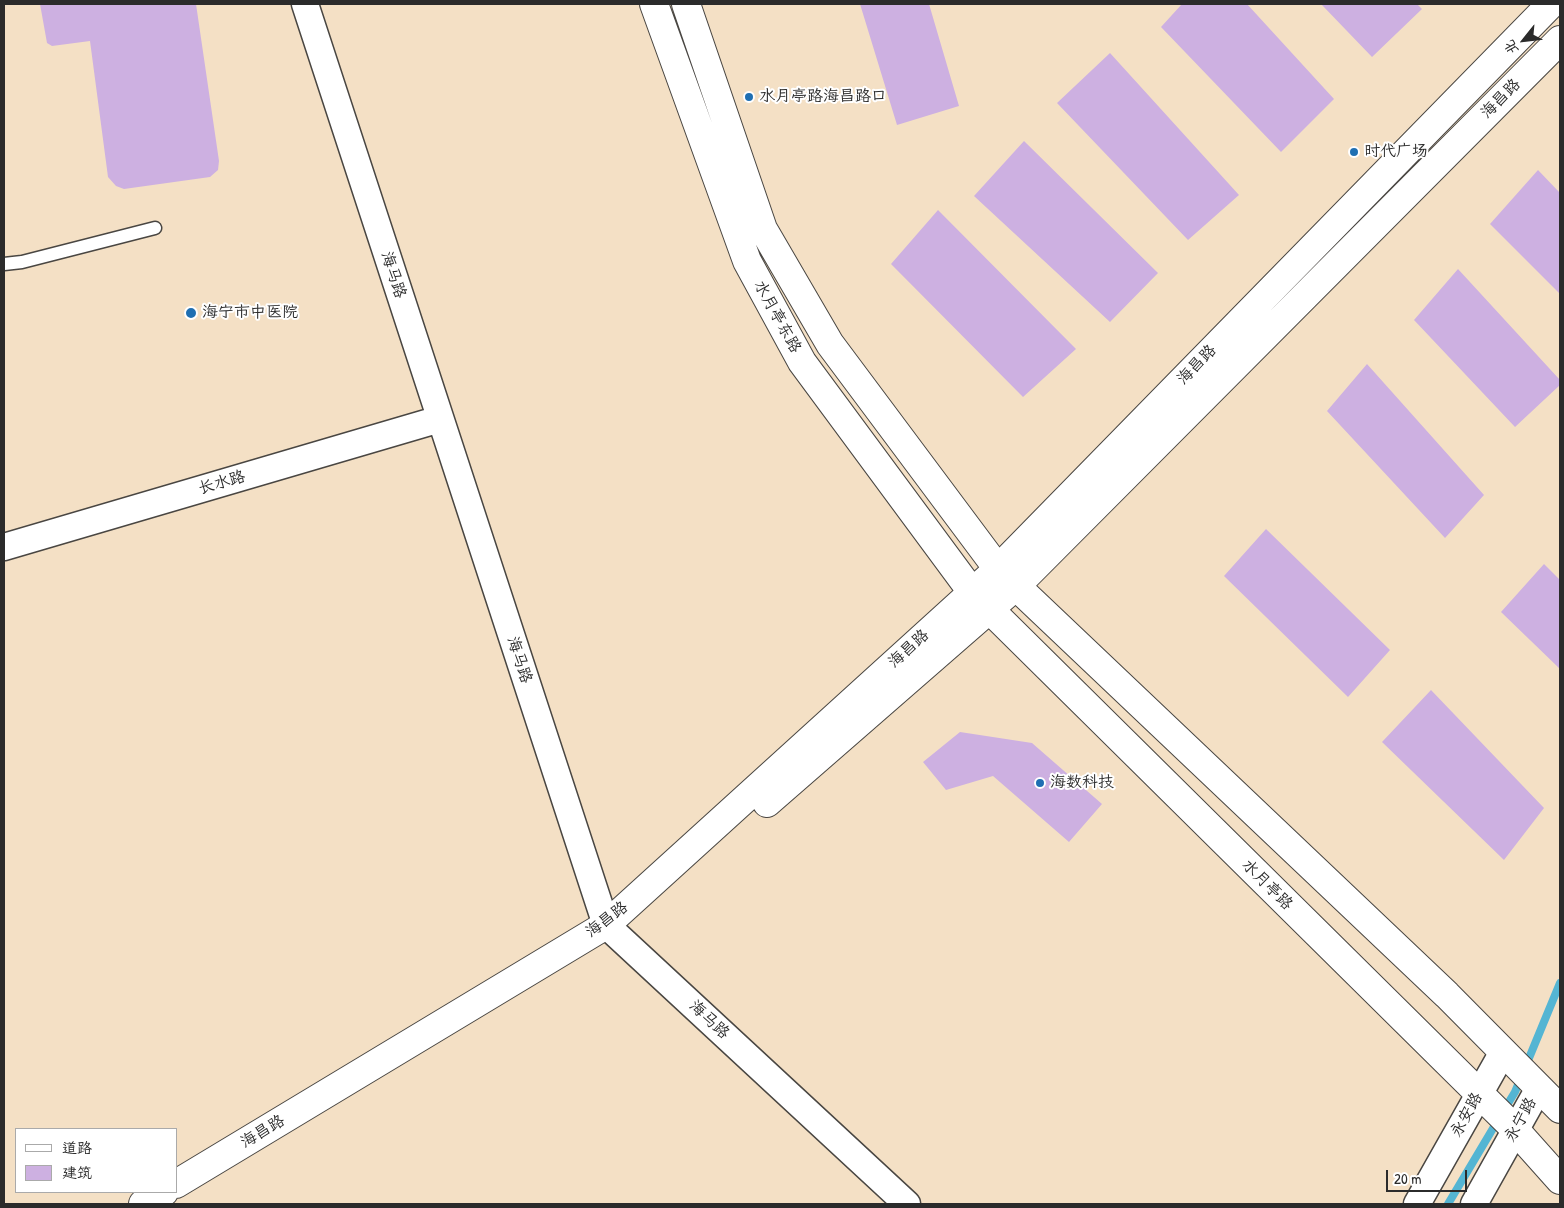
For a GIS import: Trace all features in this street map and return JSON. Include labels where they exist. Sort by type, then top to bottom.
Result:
[{"type":"main road","name":"水月亭东路","points":[[654,4],[747,261],[802,362],[981,600]]},
{"type":"main road","name":"水月亭东路","points":[[686,4],[763,230],[830,344],[1007,577],[1447,995],[1549,1098]]},
{"type":"main road","name":"海昌路","points":[[1007,577],[1551,4]]},
{"type":"main road","name":"海昌路","points":[[175,1204],[611,930],[1007,577],[1560,40]]},
{"type":"main road","name":"水月亭路","points":[[981,600],[1513,1127],[1560,1180]]},
{"type":"main road","name":"海昌路","points":[[178,1183],[611,930]]},
{"type":"main road","points":[[143,1204],[162,1193]]},
{"type":"street","name":"海马路","points":[[305,4],[440,419],[611,930],[907,1204]]},
{"type":"street","name":"长水路","points":[[4,547],[440,419]]},
{"type":"street","name":"永安路","points":[[1417,1204],[1479,1095],[1499,1048]]},
{"type":"street","name":"永宁路","points":[[1474,1204],[1513,1127],[1549,1098]]},
{"type":"lane","points":[[4,264],[22,262],[155,228]]},
{"type":"building","points":[[40,4],[196,4],[219,161],[218,170],[210,177],[124,189],[116,186],[108,177],[90,41],[52,46],[47,43]]},
{"type":"building","points":[[860,4],[929,4],[959,106],[897,125]]},
{"type":"building","points":[[1182,4],[1247,4],[1334,99],[1281,152],[1161,27]]},
{"type":"building","points":[[1321,4],[1417,4],[1422,9],[1372,57]]},
{"type":"building","points":[[1110,53],[1239,195],[1188,240],[1057,103]]},
{"type":"building","points":[[1024,141],[1158,273],[1110,322],[974,196]]},
{"type":"building","points":[[1538,170],[1560,193],[1560,294],[1490,224]]},
{"type":"building","points":[[938,210],[1076,349],[1023,397],[891,264]]},
{"type":"building","points":[[1458,269],[1560,380],[1560,385],[1515,427],[1414,320]]},
{"type":"building","points":[[1367,364],[1484,495],[1445,538],[1327,411]]},
{"type":"building","points":[[1266,529],[1390,650],[1348,697],[1224,576]]},
{"type":"building","points":[[1544,564],[1560,580],[1560,669],[1501,612]]},
{"type":"building","points":[[1431,690],[1544,808],[1504,860],[1382,742]]},
{"type":"building","name":"海数科技","points":[[960,732],[1032,743],[1102,804],[1069,842],[993,776],[946,790],[923,762]]},
{"type":"waterway","points":[[1504,1110],[1515,1092],[1560,983]]},
{"type":"waterway","points":[[1448,1204],[1498,1120]]},
{"type":"place","name":"水月亭路海昌路口","points":[[749,97]]},
{"type":"place","name":"时代广场","points":[[1354,152]]},
{"type":"place","name":"海宁市中医院","points":[[191,313]]},
{"type":"place","name":"海数科技","points":[[1040,783]]}]
